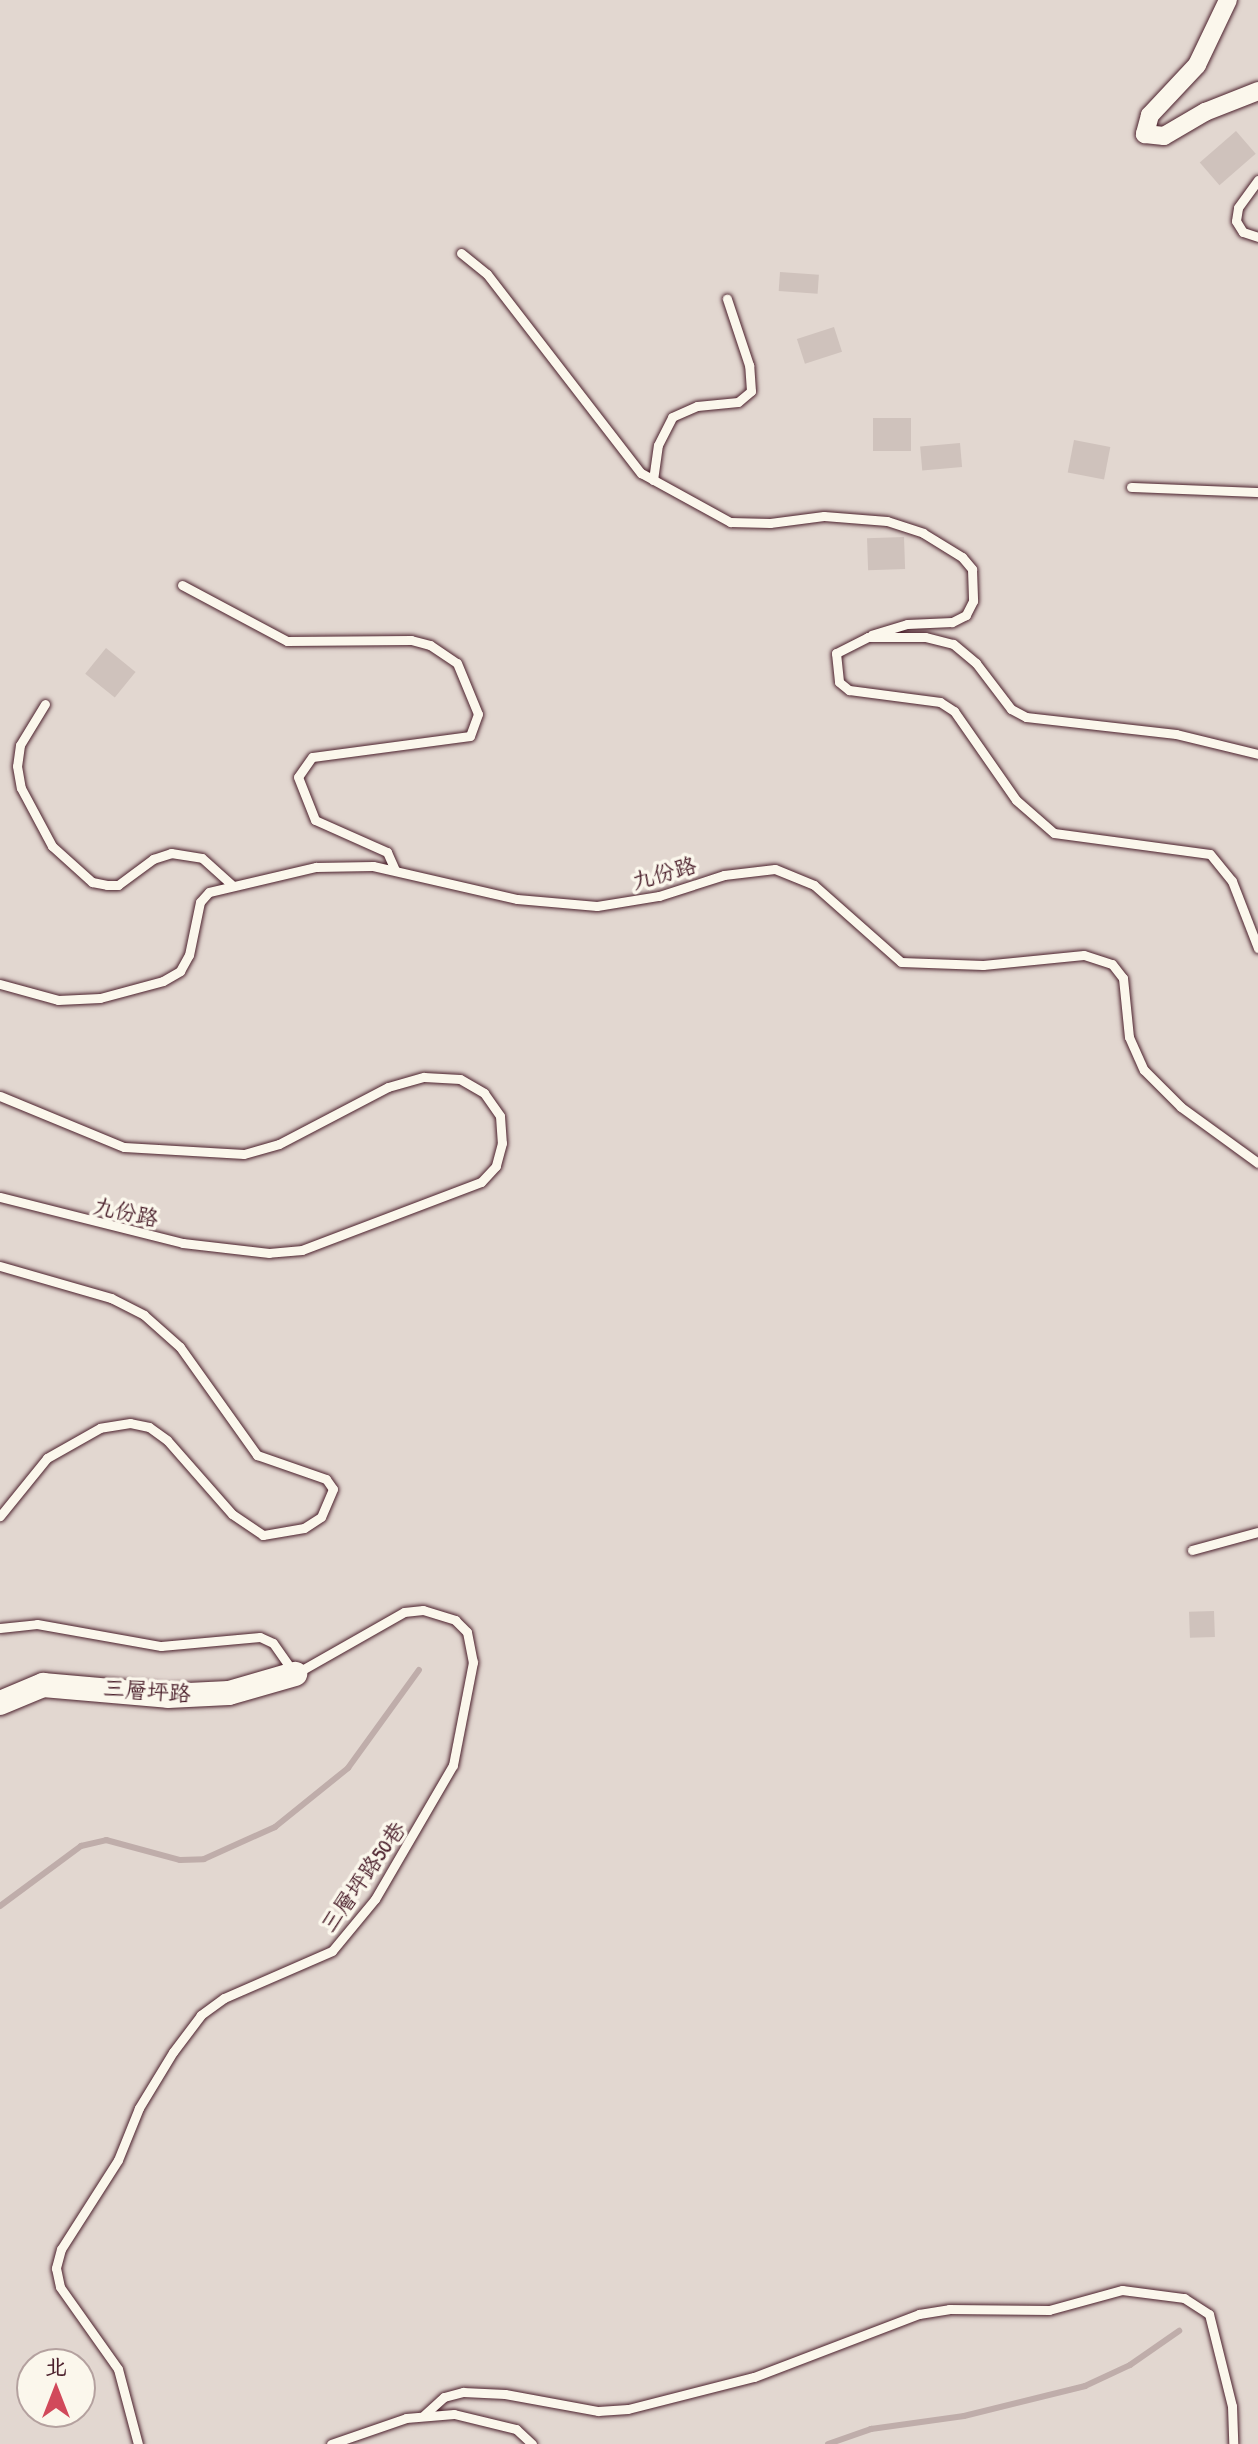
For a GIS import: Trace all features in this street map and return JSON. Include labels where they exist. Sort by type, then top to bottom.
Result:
[{"type":"street","points":[[1228,0],[1197,65],[1150,115],[1145,134],[1164,136],[1205,112],[1258,91]]},
{"type":"street","name":"三層坪路","points":[[0,1703],[43,1685],[168,1696],[229,1693],[295,1674]]},
{"type":"lane","points":[[1258,180],[1238,208],[1236,221],[1243,232],[1258,237]]},
{"type":"lane","points":[[461,253],[487,274],[628,462],[653,480],[730,522],[770,523],[824,516],[887,521],[923,533],[962,557],[972,569],[974,591],[966,615],[952,622],[907,624],[836,653],[839,682],[863,695],[940,702],[967,725],[1016,800],[1054,833],[1210,854],[1232,881],[1258,948]]},
{"type":"lane","points":[[653,480],[658,445],[672,417],[697,406],[738,402],[751,391],[749,365],[727,299]]},
{"type":"lane","points":[[1131,487],[1258,492]]},
{"type":"lane","points":[[182,585],[287,641],[411,640],[430,645],[457,663],[478,714],[470,736],[312,757],[298,777],[315,820],[387,852],[395,870]]},
{"type":"lane","points":[[862,640],[925,637],[953,644],[976,663],[1011,709],[1026,717],[1176,734],[1258,754]]},
{"type":"lane","points":[[45,704],[20,745],[17,766],[21,788],[52,846],[92,882],[107,885],[126,880],[153,859],[186,853],[202,858],[232,885]]},
{"type":"lane","name":"九份路","points":[[0,984],[58,1000],[100,998],[163,981],[180,971],[189,955],[200,902],[209,892],[344,864],[395,870],[517,899],[597,906],[659,896],[724,875],[775,869],[814,885],[901,962],[983,965],[1099,956],[1123,978],[1129,1037],[1144,1070],[1181,1107],[1258,1163]]},
{"type":"lane","name":"九份路","points":[[0,1096],[124,1147],[244,1154],[279,1144],[388,1087],[424,1077],[460,1079],[484,1093],[500,1116],[502,1143],[496,1166],[481,1182],[302,1250],[269,1253],[183,1243],[0,1197]]},
{"type":"lane","points":[[0,1266],[111,1298],[144,1315],[180,1347],[257,1455],[326,1479],[333,1489],[321,1517],[304,1528],[281,1535],[249,1530],[167,1440],[149,1427],[130,1423],[100,1428],[47,1458],[0,1516]]},
{"type":"lane","points":[[1192,1550],[1258,1532]]},
{"type":"lane","name":"三層坪路50巷","points":[[138,2444],[118,2369],[60,2287],[56,2268],[61,2249],[118,2160],[139,2108],[173,2052],[201,2015],[224,1998],[304,1968],[332,1951],[375,1899],[453,1765],[473,1662],[467,1632],[455,1620],[423,1610],[404,1612],[295,1674]]},
{"type":"lane","points":[[0,1628],[37,1624],[161,1646],[260,1637],[273,1643],[295,1674]]},
{"type":"lane","points":[[424,2415],[444,2397],[463,2392],[505,2394],[598,2411],[628,2409],[781,2368],[919,2314],[949,2309],[1049,2310],[1122,2290],[1184,2298],[1209,2314],[1232,2406],[1233,2444]]},
{"type":"lane","points":[[331,2444],[424,2415],[489,2419],[516,2429],[532,2444]]},
{"type":"shaded area","points":[[0,0],[1258,0],[1258,2444],[0,2444]]},
{"type":"building","points":[[1236,131],[1256,154],[1219,185],[1200,162]]},
{"type":"building","points":[[780,272],[819,275],[818,294],[779,291]]},
{"type":"building","points":[[834,327],[842,352],[805,364],[797,339]]},
{"type":"building","points":[[873,418],[911,418],[911,451],[873,451]]},
{"type":"building","points":[[1074,440],[1110,447],[1104,479],[1068,472]]},
{"type":"building","points":[[960,443],[962,467],[922,470],[920,446]]},
{"type":"building","points":[[904,537],[905,569],[868,570],[867,538]]},
{"type":"building","points":[[106,648],[136,672],[115,698],[85,674]]},
{"type":"building","points":[[1214,1611],[1215,1637],[1190,1638],[1189,1612]]},
{"type":"waterway","points":[[0,1906],[81,1846],[106,1840],[180,1860],[204,1859],[275,1827],[348,1768],[419,1670]]},
{"type":"waterway","points":[[828,2444],[871,2429],[964,2416],[1085,2386],[1130,2365],[1179,2331]]}]
